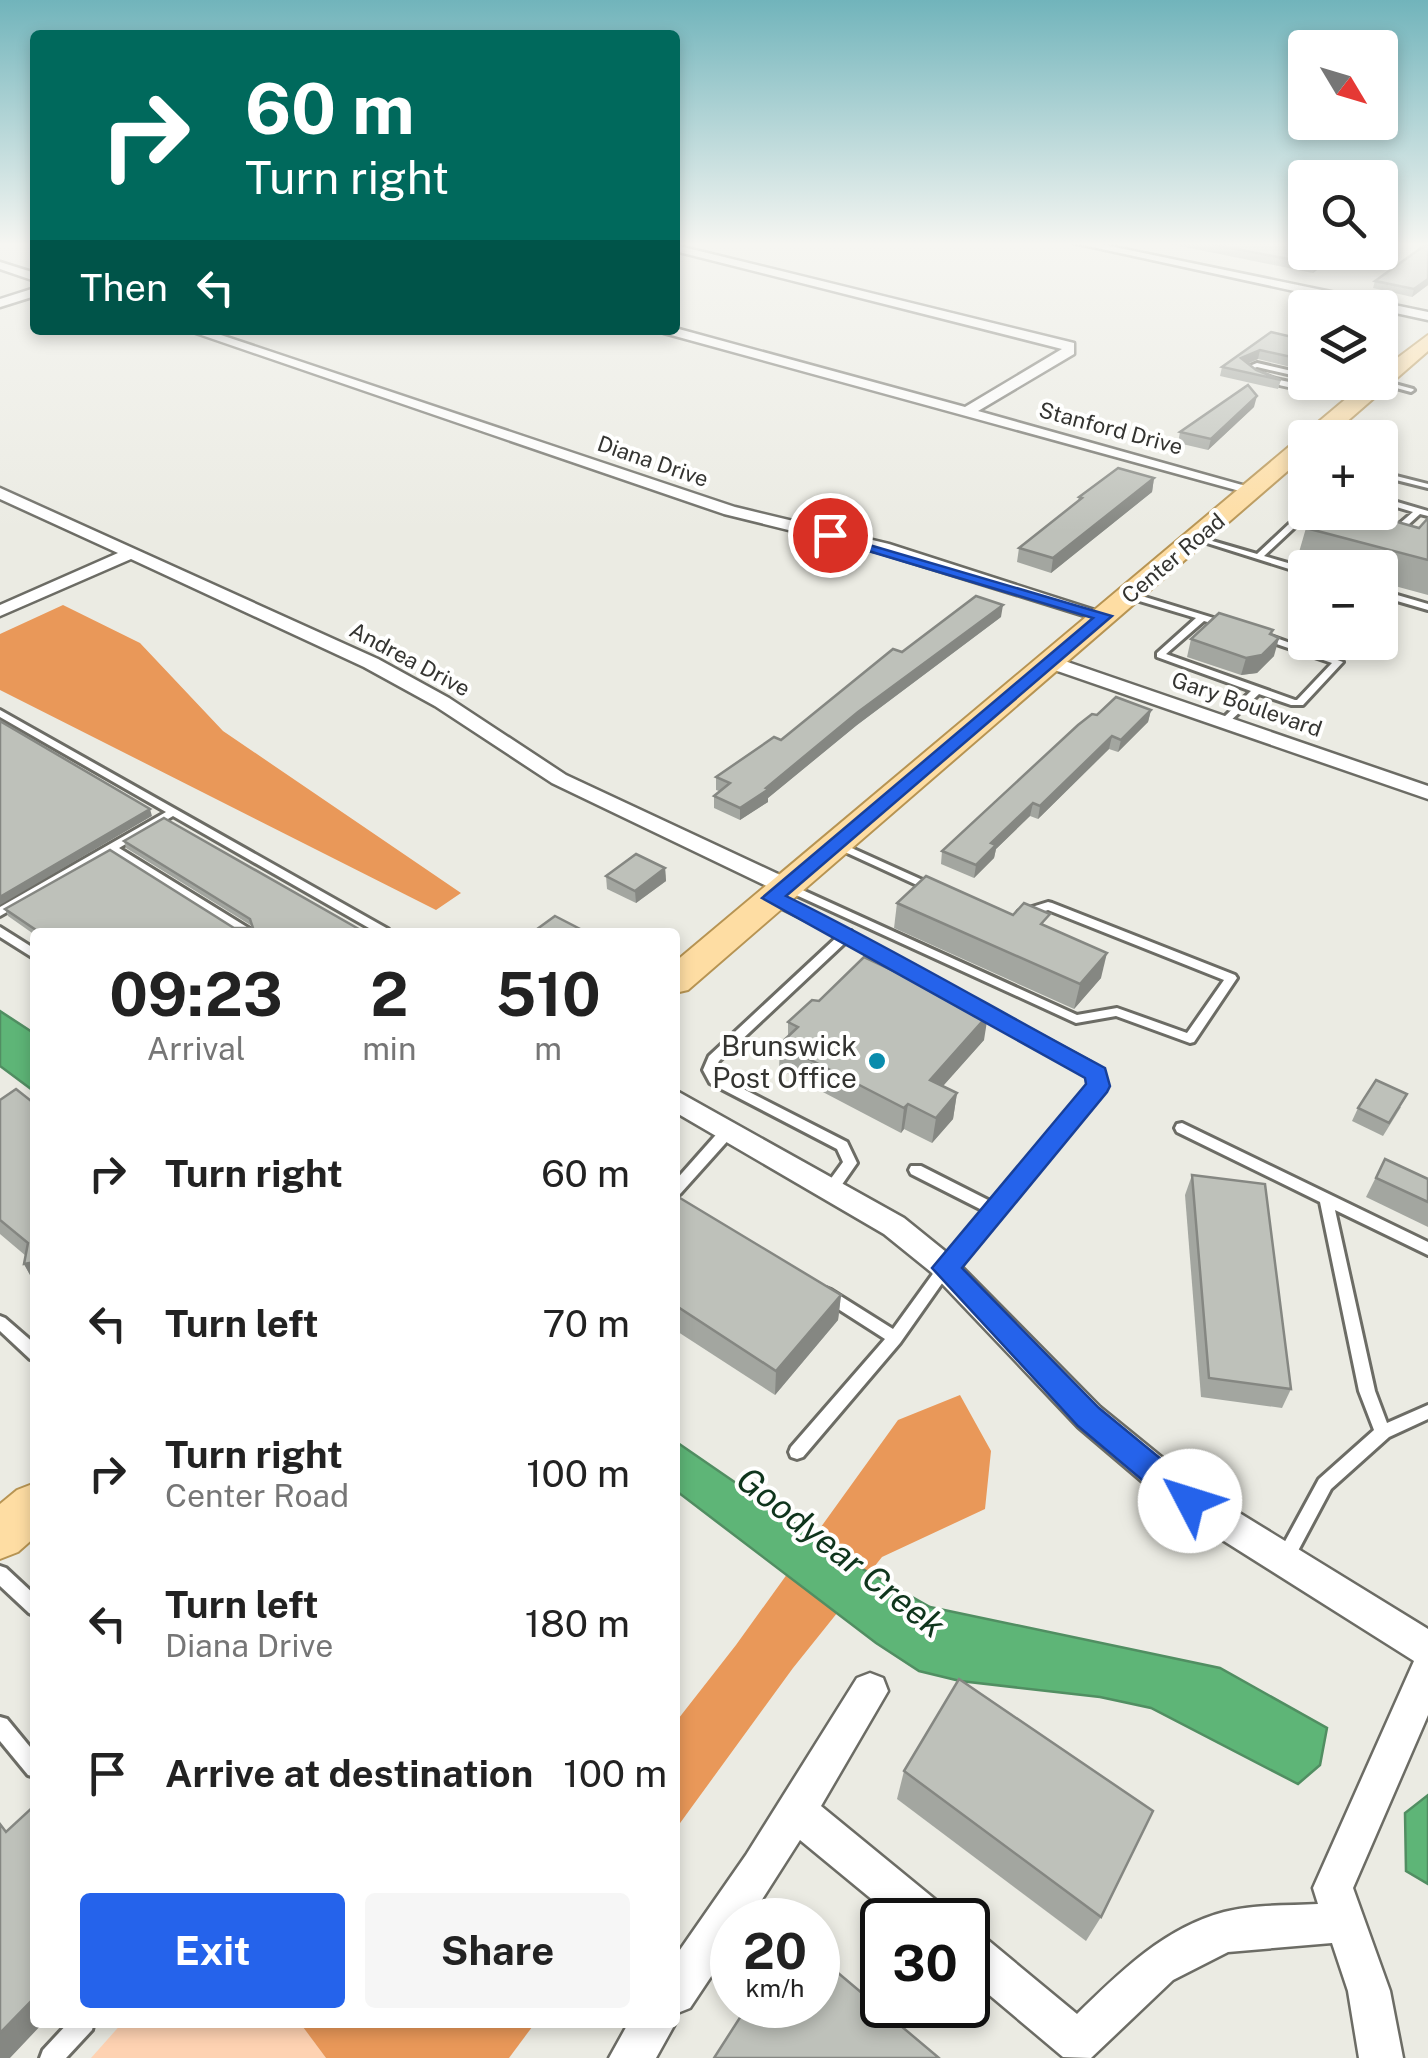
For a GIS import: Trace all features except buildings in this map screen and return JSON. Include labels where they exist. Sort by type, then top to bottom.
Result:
[{"type":"main road","name":"Center Road","points":[[1398,367],[1426,344]]},
{"type":"main road","name":"Center Road","points":[[1336,420],[1359,400]]},
{"type":"main road","name":"Center Road","points":[[680,977],[1288,461]]},
{"type":"main road","points":[[0,1535],[30,1510]]},
{"type":"street","name":"Diana Drive","points":[[221,339],[730,511],[882,548],[1104,616]]},
{"type":"street","name":"Stanford Drive","points":[[701,339],[1252,490]]},
{"type":"street","points":[[966,412],[1069,351],[1069,346],[1041,339]]},
{"type":"street","name":"Andrea Drive","points":[[0,493],[371,663],[442,702],[558,779],[779,892]]},
{"type":"street","points":[[0,612],[132,553]]},
{"type":"street","name":"Gary Boulevard","points":[[1050,662],[1428,793]]},
{"type":"street","points":[[680,1103],[894,1226],[946,1268],[1088,1417],[1190,1501],[1428,1650]]},
{"type":"street","points":[[1381,2058],[1368,1992],[1333,1888],[1428,1672]]},
{"type":"street","points":[[680,1986],[870,1691]]},
{"type":"street","points":[[796,1811],[902,1898]]},
{"type":"street","points":[[990,1972],[1075,2050],[1158,1965],[1225,1932],[1345,1922]]},
{"type":"street","points":[[631,2058],[651,2028]]},
{"type":"lane","points":[[1288,372],[1257,365],[1245,369],[1288,384]]},
{"type":"lane","points":[[1398,389],[1411,390]]},
{"type":"lane","points":[[1398,480],[1428,486]]},
{"type":"lane","points":[[1398,505],[1424,512]]},
{"type":"lane","points":[[1387,536],[1424,512]]},
{"type":"lane","points":[[1258,557],[1288,530]]},
{"type":"lane","points":[[1196,538],[1288,566]]},
{"type":"lane","points":[[1129,595],[1240,630]]},
{"type":"lane","points":[[1398,597],[1428,606]]},
{"type":"lane","points":[[1202,618],[1160,655],[1300,703],[1338,662],[1259,635]]},
{"type":"lane","points":[[1224,722],[1257,690]]},
{"type":"lane","points":[[0,713],[377,928]]},
{"type":"lane","points":[[0,912],[173,812]]},
{"type":"lane","points":[[836,844],[944,893]]},
{"type":"lane","points":[[111,847],[240,928]]},
{"type":"lane","points":[[779,892],[879,930],[1076,1019],[1117,1012],[1190,1039],[1231,978],[1048,906],[1010,918]]},
{"type":"lane","points":[[779,892],[846,934],[1086,1066],[1096,1074],[1098,1086],[946,1268],[895,1338],[797,1452]]},
{"type":"lane","points":[[0,931],[30,952]]},
{"type":"lane","points":[[829,1192],[850,1163],[842,1146],[715,1080],[709,1070],[714,1060],[846,934]]},
{"type":"lane","points":[[1182,1128],[1428,1248]]},
{"type":"lane","points":[[680,1184],[727,1132]]},
{"type":"lane","points":[[916,1170],[994,1210]]},
{"type":"lane","points":[[1326,1199],[1367,1391],[1383,1432]]},
{"type":"lane","points":[[680,1201],[691,1208]]},
{"type":"lane","points":[[816,1288],[895,1338]]},
{"type":"lane","points":[[0,1322],[30,1349]]},
{"type":"lane","points":[[1284,1560],[1326,1484],[1383,1432],[1428,1412]]},
{"type":"lane","points":[[0,1574],[30,1602]]},
{"type":"lane","points":[[0,1726],[30,1762]]},
{"type":"lane","points":[[51,2058],[78,2028]]},
{"type":"shaded area","points":[[63,605],[140,643],[223,731],[461,893],[436,910],[0,690],[0,634]]},
{"type":"shaded area","points":[[0,1011],[30,1031],[30,1088],[0,1066]]},
{"type":"shaded area","points":[[960,1395],[991,1451],[985,1509],[882,1557],[793,1668],[680,1823],[680,1717],[898,1420]]},
{"type":"shaded area","points":[[680,1444],[852,1563],[930,1607],[1220,1668],[1327,1728],[1320,1765],[1298,1784],[1151,1708],[1100,1697],[960,1681],[919,1671],[876,1643],[680,1494]]},
{"type":"shaded area","points":[[1428,1795],[1428,1884],[1406,1871],[1405,1813]]},
{"type":"shaded area","points":[[118,2028],[304,2028],[326,2058],[91,2058]]},
{"type":"shaded area","points":[[304,2028],[531,2028],[509,2058],[326,2058]]},
{"type":"place","name":"Brunswick Post Office","points":[[877,1061]]},
{"type":"route","points":[[830,535],[1104,616],[772,898],[866,944],[1096,1074],[1098,1086],[946,1268],[1088,1417],[1190,1501]]},
{"type":"water label","name":"Goodyear Creek","points":[[841,1552]]}]
